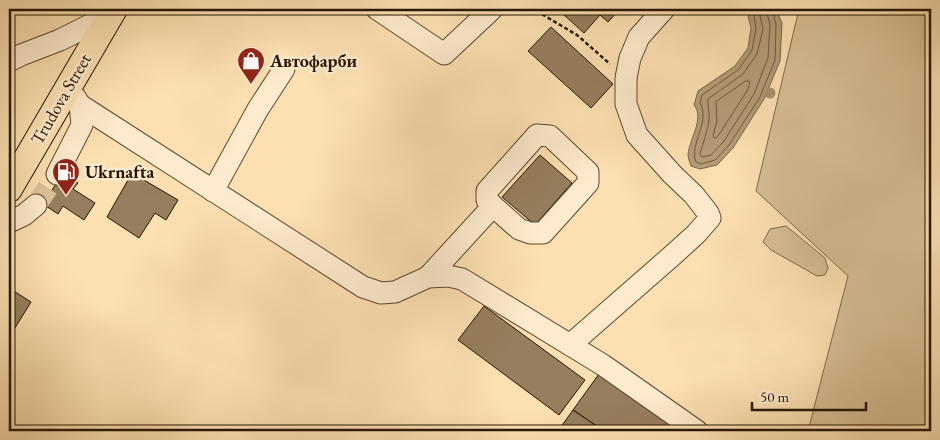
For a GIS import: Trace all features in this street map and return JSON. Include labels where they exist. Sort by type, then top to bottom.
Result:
[{"type":"main road","name":"Trudova Street","points":[[9,189],[73,99],[112,12]]},
{"type":"lane","points":[[377,9],[444,54],[492,9]]},
{"type":"lane","points":[[570,345],[674,254],[710,218],[694,196],[637,135],[626,104],[626,78],[630,58],[639,37],[664,9]]},
{"type":"lane","points":[[9,61],[60,40],[112,12]]},
{"type":"lane","points":[[212,191],[258,109],[284,69]]},
{"type":"lane","points":[[57,174],[82,125],[73,99]]},
{"type":"lane","points":[[73,99],[212,191],[363,287],[381,293],[395,292],[428,277],[448,276],[462,279],[603,365],[697,431]]},
{"type":"lane","points":[[537,135],[550,136],[588,172],[588,183],[542,233],[530,233],[519,229],[493,206],[487,200],[487,191],[537,135]]},
{"type":"lane","points":[[9,222],[24,215],[36,205]]},
{"type":"lane","points":[[428,277],[493,206]]},
{"type":"path","points":[[492,9],[540,12],[577,35],[626,78]]},
{"type":"shaded area","points":[[799,9],[931,9],[931,431],[808,431],[848,276],[756,191]]},
{"type":"shaded area","points":[[786,226],[825,258],[828,268],[825,275],[817,276],[771,250],[763,242],[770,229]]},
{"type":"water","points":[[750,9],[776,9],[782,23],[780,61],[764,99],[733,148],[717,165],[700,169],[691,166],[688,155],[697,123],[698,116],[694,105],[698,91],[735,66],[748,48],[751,28],[748,16]]},
{"type":"building","points":[[567,9],[620,9],[608,22],[600,15],[584,33],[563,14]]},
{"type":"building","points":[[551,27],[613,84],[591,108],[528,51]]},
{"type":"building","points":[[540,155],[572,183],[535,225],[502,197]]},
{"type":"building","name":"Ukrnafta","points":[[63,173],[78,183],[73,189],[95,203],[84,220],[63,206],[58,214],[43,204]]},
{"type":"building","points":[[132,173],[178,200],[166,220],[155,213],[139,238],[107,217]]},
{"type":"building","points":[[9,288],[31,302],[10,336],[9,335]]},
{"type":"building","points":[[484,306],[585,380],[559,415],[458,340]]},
{"type":"building","points":[[599,374],[680,431],[604,431],[573,410]]},
{"type":"building","points":[[573,410],[604,431],[558,431]]},
{"type":"tunnel","points":[[36,205],[57,174]]},
{"type":"place","name":"Автофарби","points":[[251,85]]},
{"type":"place","name":"Ukrnafta","points":[[66,196]]}]
